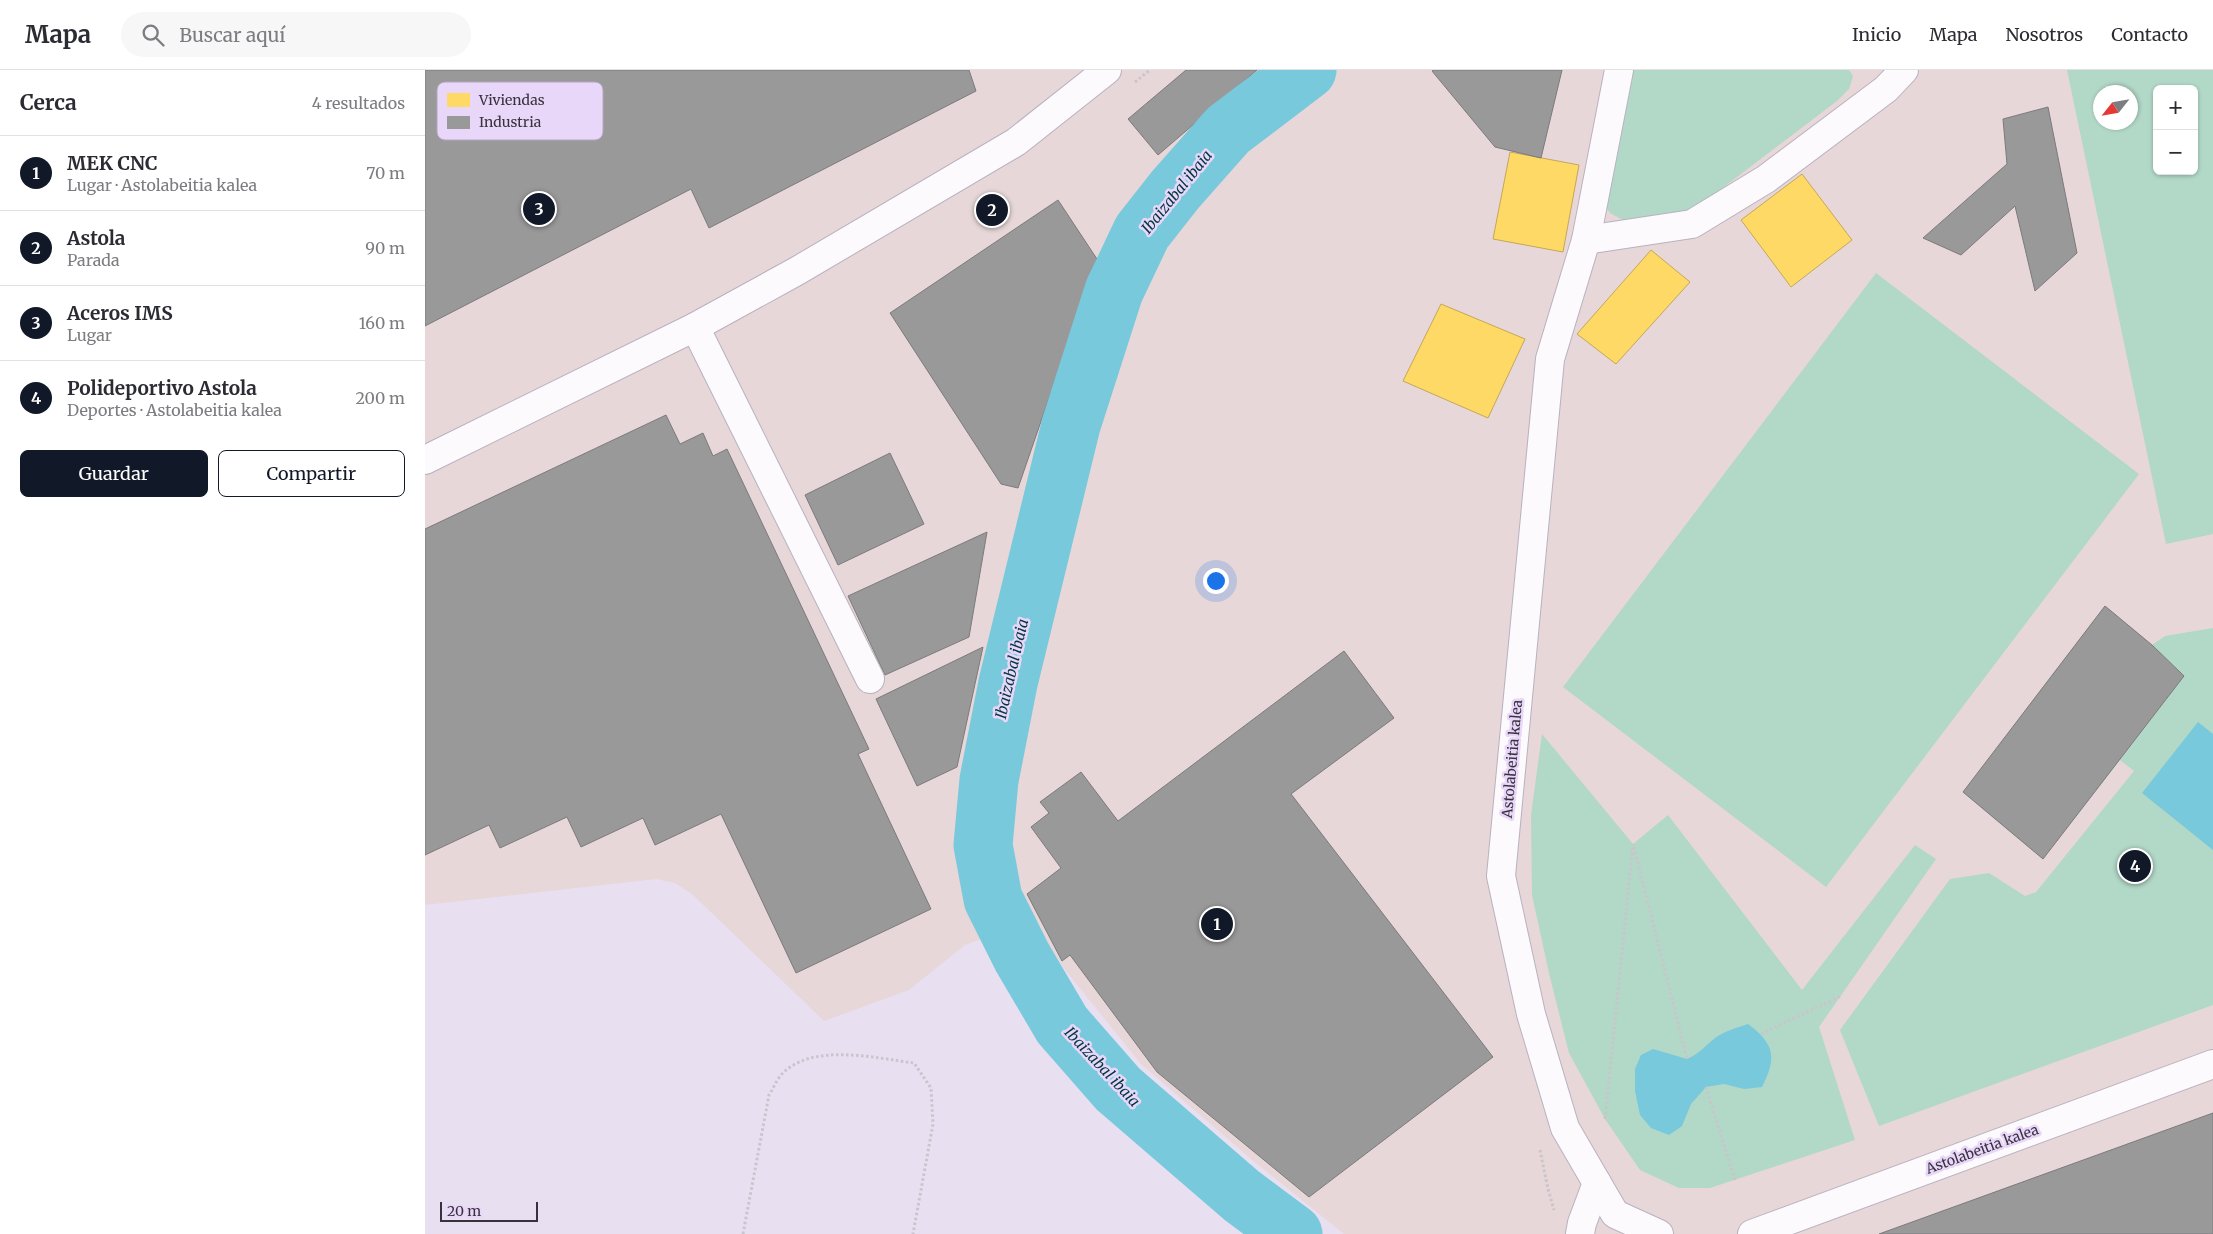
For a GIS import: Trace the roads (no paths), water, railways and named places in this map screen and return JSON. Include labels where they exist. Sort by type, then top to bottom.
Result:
[{"type":"street","points":[[425,460],[695,327],[797,271],[1016,142],[1107,70]]},
{"type":"street","name":"Astolabeitia kalea","points":[[1619,70],[1586,240],[1550,359],[1501,876],[1531,1014],[1565,1128],[1615,1214],[1641,1231]]},
{"type":"street","points":[[1586,240],[1692,224],[1766,179],[1886,90],[1904,70]]},
{"type":"street","points":[[695,327],[870,679]]},
{"type":"street","name":"Astolabeitia kalea","points":[[1752,1234],[2213,1064]]},
{"type":"street","points":[[1580,1234],[1582,1222],[1597,1183]]},
{"type":"water","points":[[2198,722],[2213,734],[2213,850],[2142,793]]},
{"type":"water","points":[[1748,1024],[1764,1038],[1771,1052],[1770,1068],[1762,1087],[1744,1089],[1724,1084],[1706,1087],[1691,1104],[1682,1126],[1669,1135],[1651,1128],[1640,1115],[1635,1091],[1635,1069],[1641,1055],[1653,1049],[1687,1059],[1715,1038]]},
{"type":"waterway","name":"Ibaizabal ibaia","points":[[1293,1234],[1242,1196],[1118,1089],[1062,1025],[1022,957],[993,899],[983,845],[989,780],[1008,683],[1071,425],[1114,291],[1142,232],[1175,190],[1228,130],[1307,70]]},
{"type":"place","name":"Aceros IMS","points":[[539,209]]},
{"type":"place","name":"Astola","points":[[992,210]]},
{"type":"place","name":"Polideportivo Astola","points":[[2135,866]]},
{"type":"place","name":"MEK CNC","points":[[1217,924]]}]
